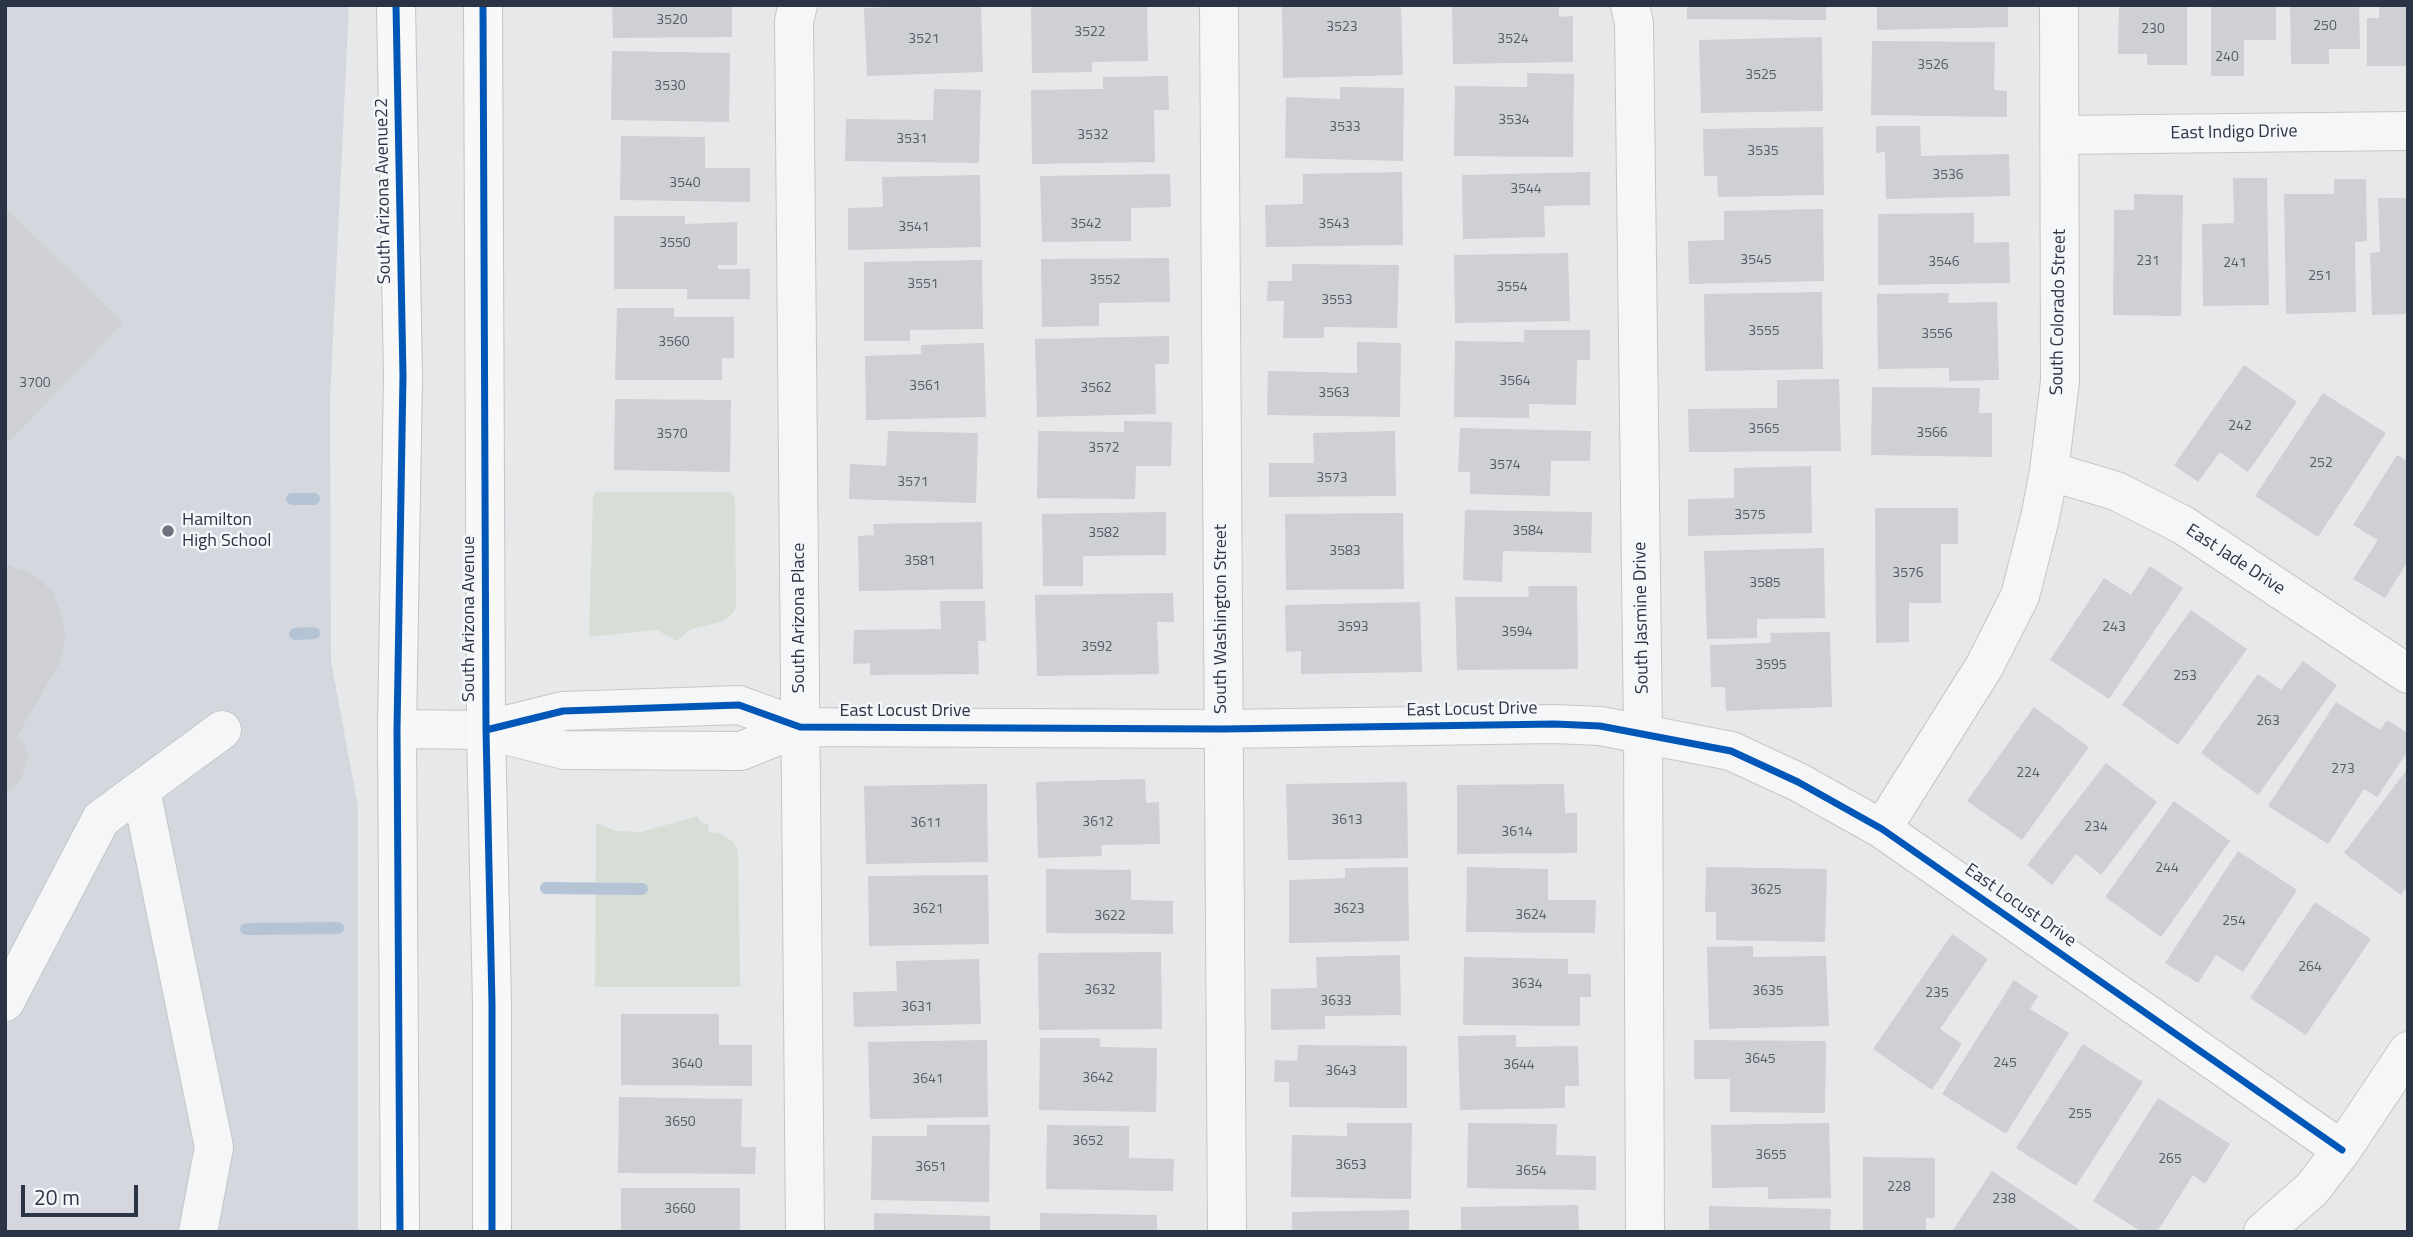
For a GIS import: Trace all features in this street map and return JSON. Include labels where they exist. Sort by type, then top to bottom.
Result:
[{"type":"main road","name":"South Arizona Avenue22","points":[[396,5],[403,376],[397,729]]},
{"type":"main road","name":"South Arizona Avenue","points":[[484,5],[486,730],[492,1004],[492,1232]]},
{"type":"main road","points":[[397,729],[400,1232]]},
{"type":"street","name":"South Arizona Place","points":[[798,5],[794,21],[805,1232]]},
{"type":"street","name":"South Washington Street","points":[[1219,5],[1227,1232]]},
{"type":"street","name":"South Jasmine Drive","points":[[1630,5],[1634,23],[1643,733],[1645,1232]]},
{"type":"street","name":"South Colorado Street","points":[[1882,829],[1984,667],[2020,596],[2040,518],[2049,471],[2060,381],[2059,5]]},
{"type":"street","name":"East Indigo Drive","points":[[2061,135],[2408,131]]},
{"type":"street","name":"East Jade Drive","points":[[2049,471],[2116,491],[2183,525],[2408,674]]},
{"type":"street","name":"East Locust Drive","points":[[397,729],[486,730],[564,750],[741,751],[800,727],[1223,729],[1555,724],[1600,726],[1731,751],[1798,782],[1882,829],[2342,1150]]},
{"type":"street","points":[[5,1002],[101,819],[222,730]]},
{"type":"street","points":[[141,790],[214,1147],[198,1232]]},
{"type":"street","points":[[2263,1232],[2312,1189],[2342,1150],[2408,1051]]},
{"type":"shaded area","name":"Hamilton High School","points":[[5,5],[349,5],[330,400],[331,661],[358,807],[358,1232],[5,1232]]},
{"type":"shaded area","points":[[596,492],[731,492],[735,497],[736,608],[731,615],[722,622],[691,629],[677,641],[657,630],[589,637],[593,496]]},
{"type":"shaded area","points":[[697,816],[708,825],[709,832],[722,834],[732,841],[738,851],[740,987],[595,987],[596,823],[616,831],[641,832]]},
{"type":"building","points":[[612,5],[732,5],[732,37],[613,38]]},
{"type":"building","points":[[981,5],[983,72],[867,76],[864,8]]},
{"type":"building","points":[[1031,5],[1147,5],[1148,61],[1092,62],[1092,72],[1032,73]]},
{"type":"building","points":[[1282,5],[1401,5],[1403,75],[1283,78]]},
{"type":"building","points":[[1452,5],[1559,5],[1559,17],[1573,16],[1573,62],[1453,64]]},
{"type":"building","points":[[1687,5],[1826,5],[1826,20],[1687,19]]},
{"type":"building","points":[[1877,5],[2008,5],[2008,27],[1877,30]]},
{"type":"building","points":[[2119,5],[2187,5],[2187,65],[2147,65],[2147,54],[2118,54]]},
{"type":"building","points":[[2211,5],[2276,5],[2276,40],[2244,40],[2244,76],[2211,76]]},
{"type":"building","points":[[2290,5],[2359,5],[2360,49],[2329,49],[2329,64],[2291,64]]},
{"type":"building","points":[[2379,5],[2408,5],[2408,66],[2367,66],[2367,18],[2379,18]]},
{"type":"building","points":[[1822,37],[1823,111],[1701,113],[1699,40]]},
{"type":"building","points":[[1872,41],[1995,42],[1994,90],[2007,91],[2007,117],[1871,115]]},
{"type":"building","points":[[612,51],[730,53],[729,122],[611,120]]},
{"type":"building","points":[[1527,73],[1574,74],[1573,157],[1454,156],[1455,86],[1527,87]]},
{"type":"building","points":[[1168,76],[1169,110],[1154,110],[1155,162],[1032,164],[1031,90],[1103,89],[1103,77]]},
{"type":"building","points":[[1340,87],[1404,88],[1403,161],[1285,158],[1286,97],[1340,99]]},
{"type":"building","points":[[934,89],[981,90],[979,163],[845,161],[846,119],[933,120]]},
{"type":"building","points":[[1876,126],[1920,126],[1921,156],[2009,154],[2010,196],[1886,199],[1885,152],[1876,153]]},
{"type":"building","points":[[1823,127],[1824,195],[1718,197],[1717,176],[1704,176],[1703,129]]},
{"type":"building","points":[[621,136],[705,137],[705,168],[750,168],[750,202],[620,200]]},
{"type":"building","points":[[1402,172],[1403,245],[1266,247],[1265,205],[1303,204],[1303,174]]},
{"type":"building","points":[[1590,172],[1590,205],[1544,206],[1545,237],[1463,239],[1462,175]]},
{"type":"building","points":[[1170,174],[1171,207],[1131,208],[1131,241],[1042,242],[1040,176]]},
{"type":"building","points":[[980,175],[981,247],[848,250],[848,208],[883,207],[882,177]]},
{"type":"building","points":[[2233,178],[2267,178],[2269,305],[2203,306],[2202,224],[2234,223]]},
{"type":"building","points":[[2334,179],[2366,179],[2367,241],[2355,242],[2356,312],[2286,314],[2284,194],[2334,194]]},
{"type":"building","points":[[2134,194],[2183,195],[2181,316],[2113,315],[2114,210],[2134,210]]},
{"type":"building","points":[[2378,198],[2408,198],[2408,314],[2372,315],[2370,253],[2380,252]]},
{"type":"building","points":[[5,207],[123,323],[5,446]]},
{"type":"building","points":[[1823,209],[1824,281],[1689,284],[1688,241],[1724,240],[1724,211]]},
{"type":"building","points":[[1974,213],[1974,243],[2009,242],[2010,283],[1878,285],[1878,214]]},
{"type":"building","points":[[614,216],[685,216],[685,224],[737,222],[737,265],[718,265],[718,269],[750,269],[750,299],[687,299],[687,289],[614,289]]},
{"type":"building","points":[[1568,253],[1570,321],[1455,323],[1454,255]]},
{"type":"building","points":[[1169,258],[1170,302],[1099,303],[1099,326],[1042,327],[1041,259]]},
{"type":"building","points":[[982,260],[983,329],[910,330],[910,341],[864,341],[864,262]]},
{"type":"building","points":[[1292,264],[1399,265],[1397,328],[1324,327],[1324,338],[1283,338],[1284,301],[1267,301],[1268,281],[1292,281]]},
{"type":"building","points":[[1822,292],[1823,369],[1705,371],[1704,294]]},
{"type":"building","points":[[1949,293],[1948,303],[1997,302],[1999,380],[1949,381],[1949,368],[1878,369],[1877,294]]},
{"type":"building","points":[[617,308],[674,308],[674,317],[734,317],[734,358],[722,358],[722,380],[615,380]]},
{"type":"building","points":[[1524,330],[1590,330],[1590,360],[1577,360],[1576,405],[1529,404],[1529,418],[1454,417],[1455,341],[1524,342]]},
{"type":"building","points":[[1169,336],[1169,364],[1155,364],[1156,414],[1037,417],[1035,339]]},
{"type":"building","points":[[1357,342],[1401,343],[1400,417],[1267,415],[1268,371],[1357,373]]},
{"type":"building","points":[[984,343],[986,417],[866,420],[865,356],[921,354],[921,345]]},
{"type":"building","points":[[2244,365],[2297,402],[2248,472],[2220,452],[2198,482],[2174,465]]},
{"type":"building","points":[[1839,379],[1841,451],[1689,452],[1688,409],[1777,408],[1777,380]]},
{"type":"building","points":[[1872,387],[1980,388],[1979,413],[1992,413],[1992,457],[1871,455]]},
{"type":"building","points":[[2323,393],[2386,433],[2318,537],[2255,496]]},
{"type":"building","points":[[615,399],[731,400],[730,472],[614,470]]},
{"type":"building","points":[[1124,421],[1172,422],[1171,466],[1136,466],[1135,499],[1037,498],[1038,431],[1124,432]]},
{"type":"building","points":[[1460,428],[1591,431],[1590,461],[1551,461],[1550,496],[1470,494],[1470,472],[1458,472]]},
{"type":"building","points":[[888,431],[978,433],[976,503],[849,499],[850,464],[886,466]]},
{"type":"building","points":[[1395,431],[1396,496],[1269,497],[1269,463],[1314,463],[1313,433]]},
{"type":"building","points":[[2397,455],[2408,461],[2408,561],[2385,598],[2353,579],[2378,540],[2353,525]]},
{"type":"building","points":[[1811,466],[1812,533],[1688,536],[1688,499],[1734,498],[1734,468]]},
{"type":"building","points":[[1875,508],[1958,508],[1958,544],[1941,544],[1941,603],[1909,603],[1909,642],[1876,643]]},
{"type":"building","points":[[1465,510],[1592,512],[1591,553],[1503,551],[1502,582],[1463,580]]},
{"type":"building","points":[[1166,512],[1166,555],[1083,556],[1083,586],[1043,586],[1042,514]]},
{"type":"building","points":[[1403,513],[1404,589],[1286,590],[1285,514]]},
{"type":"building","points":[[982,522],[983,589],[859,591],[858,536],[874,535],[873,524]]},
{"type":"building","points":[[1824,548],[1825,618],[1757,619],[1757,638],[1707,639],[1704,551]]},
{"type":"building","points":[[5,564],[34,575],[52,591],[65,634],[61,660],[16,738],[24,742],[28,758],[21,779],[5,795]]},
{"type":"building","points":[[2150,566],[2183,588],[2109,699],[2050,660],[2104,578],[2131,595]]},
{"type":"building","points":[[1528,586],[1577,586],[1578,669],[1457,670],[1455,597],[1529,597]]},
{"type":"building","points":[[1173,593],[1174,622],[1157,622],[1159,674],[1037,676],[1035,595]]},
{"type":"building","points":[[940,601],[985,601],[986,641],[978,641],[979,674],[870,675],[870,663],[853,664],[854,630],[941,629]]},
{"type":"building","points":[[1420,602],[1422,672],[1301,674],[1301,651],[1286,652],[1285,605]]},
{"type":"building","points":[[2191,610],[2247,649],[2178,745],[2122,705]]},
{"type":"building","points":[[1830,632],[1832,707],[1726,711],[1725,687],[1711,687],[1710,645],[1771,643],[1770,633]]},
{"type":"building","points":[[2303,661],[2337,685],[2258,795],[2201,753],[2258,674],[2281,690]]},
{"type":"building","points":[[2336,702],[2380,730],[2387,720],[2408,733],[2408,751],[2377,797],[2364,789],[2328,844],[2268,806]]},
{"type":"building","points":[[2034,707],[2089,747],[2022,840],[1967,801]]},
{"type":"building","points":[[2106,763],[2157,802],[2101,875],[2076,854],[2052,885],[2027,865]]},
{"type":"building","points":[[2408,768],[2408,886],[2401,895],[2344,853]]},
{"type":"building","points":[[1145,779],[1146,803],[1159,802],[1160,844],[1101,845],[1102,856],[1038,858],[1036,782]]},
{"type":"building","points":[[1407,782],[1408,858],[1288,860],[1286,784]]},
{"type":"building","points":[[987,784],[988,862],[866,864],[864,786]]},
{"type":"building","points":[[1564,784],[1565,813],[1577,813],[1577,853],[1457,854],[1457,785]]},
{"type":"building","points":[[2174,801],[2230,841],[2161,937],[2105,897]]},
{"type":"building","points":[[2238,851],[2297,890],[2243,972],[2216,955],[2198,983],[2165,963]]},
{"type":"building","points":[[1408,867],[1409,941],[1289,943],[1289,880],[1345,878],[1345,868]]},
{"type":"building","points":[[1467,867],[1548,869],[1548,900],[1596,900],[1595,933],[1466,932]]},
{"type":"building","points":[[1706,867],[1827,869],[1825,942],[1716,940],[1716,912],[1705,912]]},
{"type":"building","points":[[1046,869],[1131,870],[1131,900],[1173,901],[1173,934],[1046,933]]},
{"type":"building","points":[[988,875],[989,944],[869,946],[868,876]]},
{"type":"building","points":[[2315,902],[2371,939],[2306,1035],[2250,998]]},
{"type":"building","points":[[1952,934],[1988,959],[1940,1029],[1962,1044],[1932,1090],[1873,1049]]},
{"type":"building","points":[[1753,946],[1753,957],[1826,956],[1829,1026],[1709,1029],[1707,947]]},
{"type":"building","points":[[1161,952],[1162,1029],[1039,1030],[1038,953]]},
{"type":"building","points":[[1400,955],[1401,1015],[1325,1016],[1325,1029],[1271,1030],[1271,989],[1317,988],[1316,957]]},
{"type":"building","points":[[1464,957],[1568,959],[1568,974],[1591,974],[1591,997],[1580,997],[1580,1026],[1463,1025]]},
{"type":"building","points":[[979,959],[981,1024],[854,1027],[853,992],[897,991],[896,961]]},
{"type":"building","points":[[2014,980],[2038,996],[2030,1009],[2069,1033],[2006,1134],[1942,1094]]},
{"type":"building","points":[[621,1014],[719,1014],[719,1045],[752,1045],[752,1086],[621,1085]]},
{"type":"building","points":[[1516,1035],[1516,1047],[1578,1046],[1579,1086],[1565,1086],[1565,1108],[1460,1110],[1458,1036]]},
{"type":"building","points":[[1040,1038],[1100,1038],[1100,1047],[1157,1048],[1156,1112],[1039,1110]]},
{"type":"building","points":[[987,1040],[988,1117],[870,1119],[868,1042]]},
{"type":"building","points":[[1694,1040],[1826,1041],[1825,1113],[1730,1112],[1730,1079],[1694,1079]]},
{"type":"building","points":[[2083,1044],[2143,1082],[2076,1186],[2016,1148]]},
{"type":"building","points":[[1298,1045],[1407,1046],[1407,1108],[1289,1107],[1289,1082],[1274,1082],[1275,1060],[1297,1061]]},
{"type":"building","points":[[619,1097],[742,1099],[741,1147],[756,1147],[755,1174],[618,1173]]},
{"type":"building","points":[[2158,1098],[2230,1144],[2205,1184],[2193,1175],[2157,1232],[2142,1232],[2093,1201]]},
{"type":"building","points":[[1347,1123],[1412,1123],[1411,1199],[1291,1197],[1292,1135],[1347,1136]]},
{"type":"building","points":[[1468,1123],[1557,1124],[1556,1155],[1596,1156],[1596,1190],[1467,1188]]},
{"type":"building","points":[[1829,1123],[1831,1198],[1768,1199],[1768,1187],[1712,1188],[1711,1125]]},
{"type":"building","points":[[927,1125],[990,1125],[989,1202],[871,1200],[872,1136],[927,1136]]},
{"type":"building","points":[[1047,1125],[1129,1126],[1129,1158],[1174,1159],[1173,1191],[1046,1189]]},
{"type":"building","points":[[1863,1157],[1935,1158],[1935,1218],[1926,1218],[1926,1232],[1863,1232]]},
{"type":"building","points":[[1992,1171],[2083,1232],[1953,1230]]},
{"type":"building","points":[[621,1188],[740,1188],[740,1232],[621,1232]]},
{"type":"building","points":[[1578,1205],[1579,1232],[1461,1232],[1461,1207]]},
{"type":"building","points":[[1709,1206],[1831,1209],[1830,1232],[1709,1232]]},
{"type":"building","points":[[1409,1210],[1409,1232],[1292,1232],[1292,1212]]},
{"type":"building","points":[[874,1213],[990,1216],[990,1232],[874,1232]]},
{"type":"building","points":[[1040,1213],[1157,1215],[1157,1232],[1040,1232]]},
{"type":"waterway","points":[[292,499],[314,499]]},
{"type":"waterway","points":[[295,634],[314,633]]},
{"type":"waterway","points":[[546,888],[642,889]]},
{"type":"waterway","points":[[246,929],[338,928]]},
{"type":"cycle path","points":[[396,5],[403,376],[397,729],[400,1232]]},
{"type":"cycle path","points":[[483,5],[486,730],[492,1004],[492,1232]]},
{"type":"cycle path","points":[[486,730],[563,711],[739,705],[800,727],[1223,729],[1555,724],[1600,726],[1731,751],[1798,782],[1882,829],[2342,1150]]},
{"type":"place","name":"Hamilton High School","points":[[168,531]]}]
